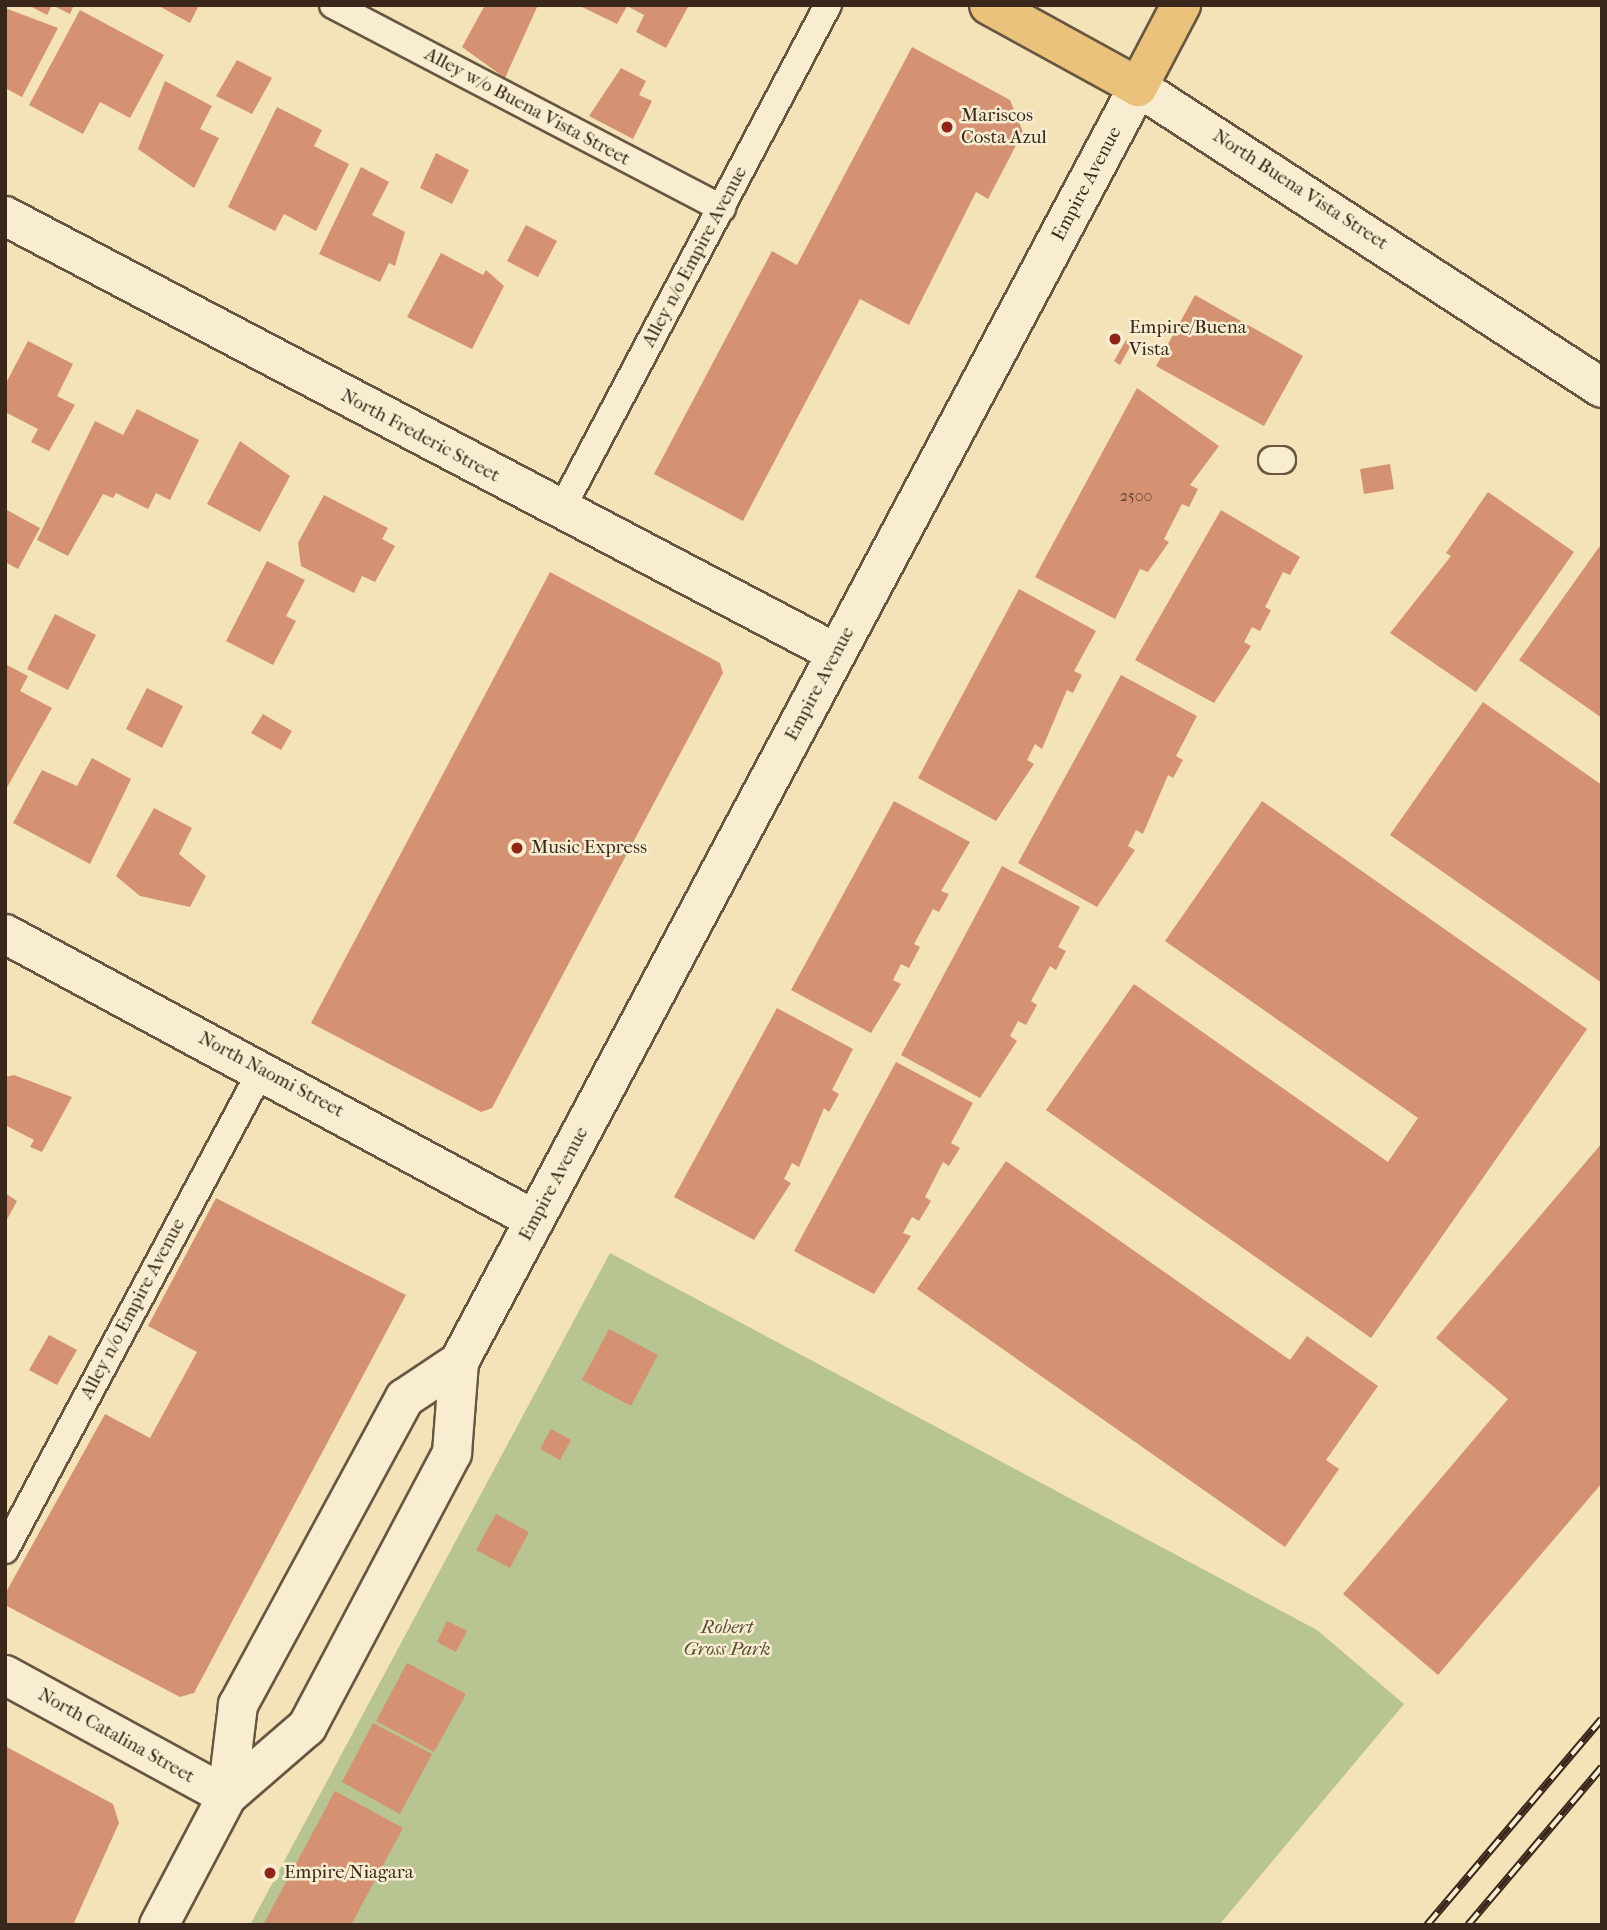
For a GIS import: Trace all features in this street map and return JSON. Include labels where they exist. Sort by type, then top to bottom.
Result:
[{"type":"main road","name":"North Buena Vista Street","points":[[989,5],[1138,87],[1602,388]]},
{"type":"main road","name":"Empire Avenue","points":[[227,1796],[307,1727],[452,1452],[459,1362],[1181,5]]},
{"type":"main road","name":"North Frederic Street","points":[[5,216],[836,653]]},
{"type":"main road","name":"North Naomi Street","points":[[5,934],[261,1069],[535,1220]]},
{"type":"main road","name":"Empire Avenue","points":[[159,1925],[227,1796],[238,1705],[405,1398],[459,1362]]},
{"type":"main road","name":"North Catalina Street","points":[[5,1675],[227,1796]]},
{"type":"lane","name":"Alley w/o Buena Vista Street","points":[[333,5],[722,208]]},
{"type":"lane","name":"Alley n/o Empire Avenue","points":[[562,508],[828,5]]},
{"type":"lane","name":"Alley n/o Empire Avenue","points":[[5,1550],[261,1069]]},
{"type":"green space","name":"Robert Gross Park","points":[[610,1253],[1317,1630],[1404,1704],[1219,1925],[250,1925]]},
{"type":"building","points":[[28,5],[52,5],[47,15]]},
{"type":"building","points":[[52,5],[74,5],[70,14]]},
{"type":"building","points":[[157,5],[199,5],[190,23]]},
{"type":"building","points":[[485,5],[538,5],[505,78],[462,47]]},
{"type":"building","points":[[578,5],[689,5],[666,48],[636,32],[644,15],[627,6],[617,24]]},
{"type":"building","points":[[5,8],[58,28],[22,97],[5,88]]},
{"type":"building","points":[[80,10],[164,55],[130,118],[100,102],[83,134],[29,105]]},
{"type":"building","points":[[912,47],[1010,100],[1023,132],[988,199],[976,192],[909,325],[860,299],[743,521],[654,474],[772,251],[797,265]]},
{"type":"building","points":[[237,60],[272,78],[252,114],[216,96]]},
{"type":"building","points":[[621,68],[646,81],[639,95],[652,101],[633,139],[589,116]]},
{"type":"building","points":[[165,81],[212,106],[200,129],[219,138],[194,188],[138,149]]},
{"type":"building","points":[[277,107],[322,130],[314,146],[349,164],[316,231],[284,214],[275,231],[228,207]]},
{"type":"building","points":[[436,153],[469,170],[452,204],[420,188]]},
{"type":"building","points":[[361,167],[389,182],[372,215],[405,232],[395,266],[389,263],[380,282],[319,254]]},
{"type":"building","points":[[526,225],[557,241],[538,277],[507,261]]},
{"type":"building","points":[[441,253],[483,275],[486,270],[504,286],[472,349],[407,317]]},
{"type":"building","points":[[1195,295],[1303,356],[1264,426],[1156,366]]},
{"type":"building","points":[[1126,340],[1132,343],[1120,365],[1114,361]]},
{"type":"building","points":[[28,341],[73,364],[57,396],[75,405],[49,451],[31,442],[38,429],[5,412],[5,385]]},
{"type":"building","points":[[1137,388],[1219,446],[1190,485],[1198,489],[1189,507],[1182,504],[1164,539],[1169,542],[1148,572],[1140,569],[1115,619],[1035,577]]},
{"type":"building","points":[[137,409],[199,440],[170,500],[156,493],[148,509],[116,493],[113,498],[103,494],[68,556],[37,540],[95,421],[123,435]]},
{"type":"building","points":[[240,441],[290,476],[260,532],[207,504]]},
{"type":"building","points":[[1390,464],[1394,489],[1364,494],[1360,469]]},
{"type":"building","points":[[1488,492],[1574,552],[1476,692],[1390,633],[1451,556],[1446,553]]},
{"type":"building","points":[[324,495],[388,528],[382,539],[395,546],[375,582],[362,576],[354,593],[301,566],[298,543]]},
{"type":"building","points":[[5,509],[40,528],[18,569],[5,562]]},
{"type":"building","points":[[1221,510],[1300,557],[1290,575],[1283,572],[1265,607],[1271,610],[1260,631],[1252,627],[1244,642],[1251,646],[1214,703],[1135,660]]},
{"type":"building","points":[[1602,543],[1602,718],[1519,660]]},
{"type":"building","points":[[267,561],[305,580],[286,616],[296,621],[273,665],[226,641]]},
{"type":"building","name":"Music Express","points":[[550,572],[720,663],[723,673],[492,1108],[481,1112],[311,1023]]},
{"type":"building","points":[[1019,589],[1096,631],[1074,671],[1082,675],[1073,693],[1067,690],[1042,749],[1035,744],[1027,760],[1034,764],[996,821],[918,778]]},
{"type":"building","points":[[55,614],[96,635],[68,690],[27,669]]},
{"type":"building","points":[[5,664],[28,676],[20,691],[52,708],[5,791]]},
{"type":"building","points":[[1121,675],[1197,716],[1176,756],[1183,760],[1173,778],[1168,775],[1143,834],[1136,830],[1128,846],[1135,850],[1097,907],[1018,863]]},
{"type":"building","points":[[147,688],[183,706],[162,748],[126,729]]},
{"type":"building","points":[[1483,702],[1602,785],[1602,983],[1390,835]]},
{"type":"building","points":[[263,714],[292,731],[281,750],[251,733]]},
{"type":"building","points":[[92,758],[131,779],[90,864],[13,823],[42,770],[77,786]]},
{"type":"building","points":[[894,801],[970,842],[941,891],[949,894],[939,912],[933,909],[914,944],[920,947],[909,968],[901,964],[893,980],[901,984],[871,1033],[791,990]]},
{"type":"building","points":[[1262,801],[1587,1029],[1371,1338],[1046,1110],[1134,984],[1388,1162],[1418,1118],[1165,941]]},
{"type":"building","points":[[154,808],[192,828],[179,854],[206,876],[190,907],[140,896],[116,876]]},
{"type":"building","points":[[1002,866],[1080,907],[1058,947],[1066,951],[1056,970],[1050,966],[1031,1001],[1037,1005],[1026,1025],[1018,1021],[1010,1036],[1017,1041],[980,1098],[901,1055]]},
{"type":"building","points":[[777,1008],[853,1049],[832,1090],[839,1094],[829,1112],[824,1108],[799,1167],[792,1163],[784,1179],[791,1183],[754,1240],[674,1197]]},
{"type":"building","points":[[896,1062],[973,1103],[951,1143],[960,1148],[949,1166],[943,1162],[925,1197],[931,1201],[919,1221],[912,1217],[903,1233],[911,1236],[874,1294],[794,1251]]},
{"type":"building","points":[[14,1075],[72,1097],[42,1152],[30,1147],[34,1140],[5,1125],[5,1077]]},
{"type":"building","points":[[1602,1143],[1602,1483],[1438,1675],[1343,1594],[1508,1399],[1436,1338]]},
{"type":"building","points":[[1006,1161],[1290,1360],[1307,1336],[1378,1386],[1326,1460],[1339,1469],[1285,1547],[917,1289]]},
{"type":"building","points":[[5,1193],[17,1201],[5,1223]]},
{"type":"building","points":[[216,1198],[406,1295],[194,1693],[180,1697],[5,1605],[5,1594],[105,1414],[150,1438],[197,1352],[148,1326]]},
{"type":"building","points":[[609,1329],[658,1355],[631,1406],[582,1380]]},
{"type":"building","points":[[49,1335],[77,1350],[57,1385],[29,1370]]},
{"type":"building","points":[[551,1429],[571,1440],[560,1460],[540,1449]]},
{"type":"building","points":[[496,1514],[529,1532],[510,1568],[476,1550]]},
{"type":"building","points":[[447,1621],[467,1631],[456,1652],[437,1642]]},
{"type":"building","points":[[407,1663],[466,1694],[434,1752],[376,1721]]},
{"type":"building","points":[[373,1723],[432,1754],[400,1814],[342,1782]]},
{"type":"building","points":[[5,1746],[113,1804],[119,1823],[73,1925],[5,1925]]},
{"type":"building","points":[[335,1791],[403,1828],[351,1925],[263,1925]]},
{"type":"railway","points":[[1427,1925],[1602,1719]]},
{"type":"railway","points":[[1468,1925],[1602,1767]]},
{"type":"place","name":"Mariscos Costa Azul","points":[[947,127]]},
{"type":"place","name":"Empire/Buena Vista","points":[[1115,339]]},
{"type":"place","name":"Music Express","points":[[517,848]]},
{"type":"place","name":"Empire/Niagara","points":[[270,1873]]}]
